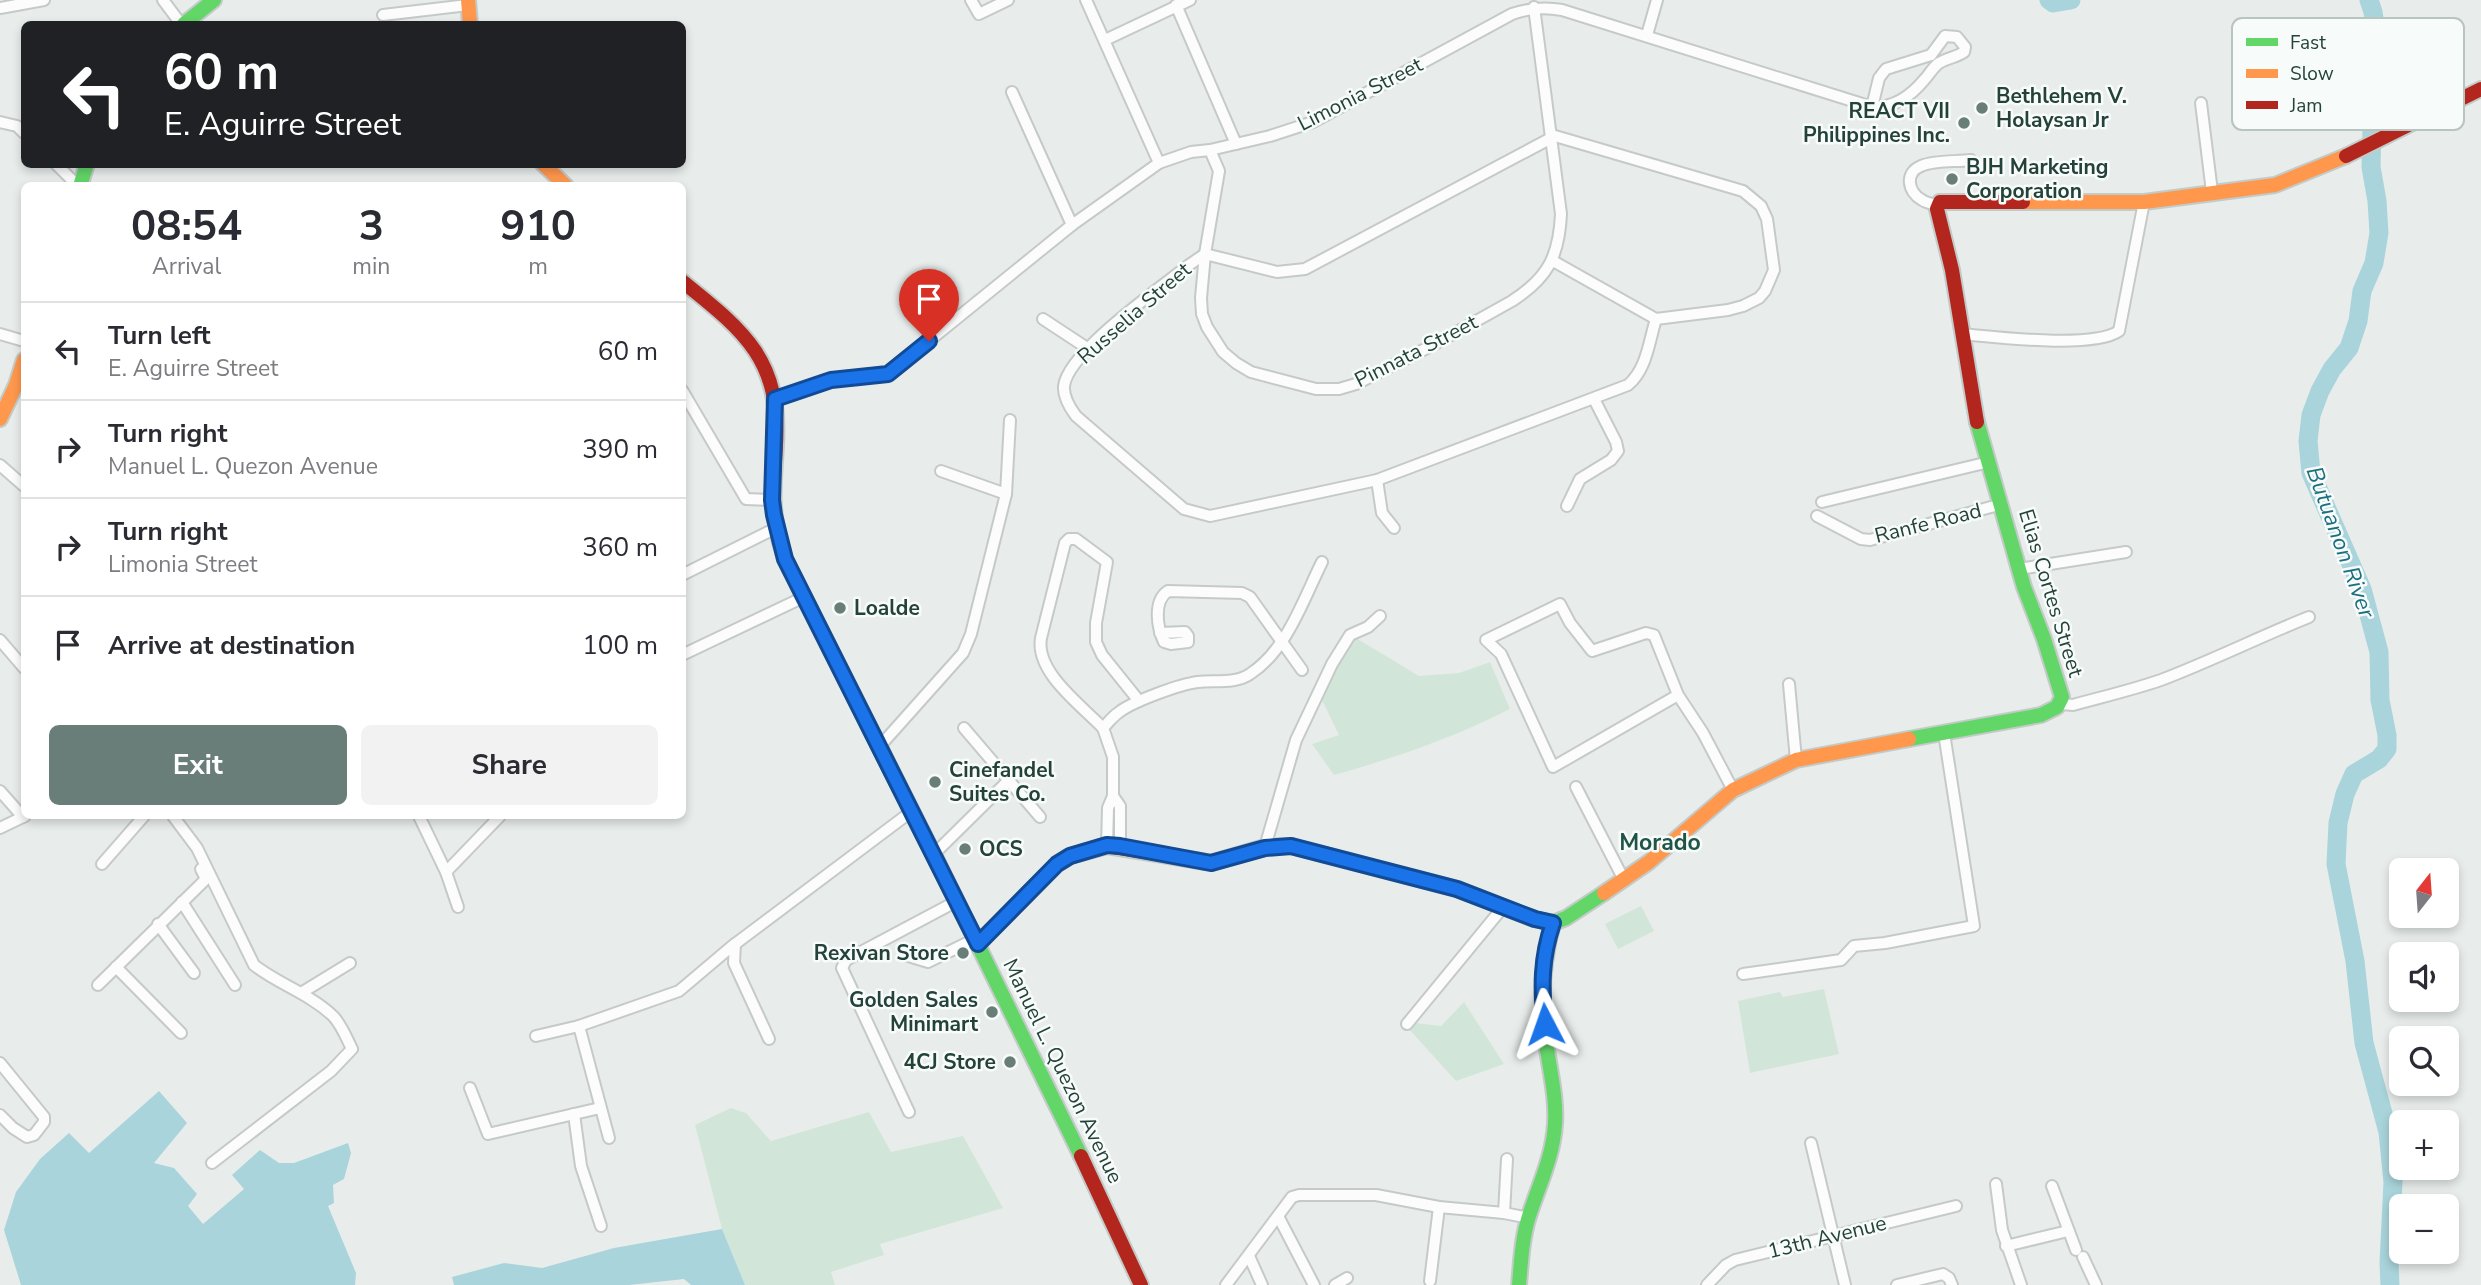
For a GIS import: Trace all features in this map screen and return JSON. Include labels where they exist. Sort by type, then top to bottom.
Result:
[{"type":"street","points":[[0,8],[44,0]]},
{"type":"street","points":[[163,0],[180,21]]},
{"type":"street","points":[[187,21],[214,0]]},
{"type":"street","points":[[971,0],[979,14],[1008,0]]},
{"type":"street","points":[[1086,0],[1159,163]]},
{"type":"street","points":[[1105,40],[1189,0]]},
{"type":"street","points":[[1647,35],[1657,0]]},
{"type":"street","points":[[383,15],[468,2],[471,21]]},
{"type":"street","points":[[1176,5],[1236,144]]},
{"type":"street","name":"Limonia Street","points":[[775,399],[831,380],[888,374],[1072,225],[1159,163],[1191,152],[1236,144],[1313,122],[1512,14],[1534,7],[1562,10],[1647,35],[1872,107]]},
{"type":"street","name":"Pinnata Street","points":[[1210,150],[1219,171],[1205,254],[1201,298],[1202,314],[1207,327],[1223,352],[1251,372],[1327,391],[1356,384],[1513,301],[1530,289],[1553,261],[1561,214],[1534,7]]},
{"type":"street","points":[[1935,59],[1918,88],[1901,101],[1885,108],[1872,107],[1879,78],[1886,69],[1935,59]]},
{"type":"street","points":[[2464,97],[2481,89]]},
{"type":"street","points":[[1012,92],[1072,225]]},
{"type":"street","points":[[2201,103],[2211,192]]},
{"type":"street","points":[[0,122],[17,126],[21,130]]},
{"type":"street","points":[[1970,160],[1922,165],[1913,171],[1909,178],[1909,187],[1922,201],[1937,205],[1943,200],[2144,202],[2275,185],[2341,158],[2395,130]]},
{"type":"street","points":[[1550,138],[1560,136],[1743,191],[1761,206],[1767,219],[1774,270],[1770,282],[1759,298],[1728,310],[1656,319],[1553,261]]},
{"type":"street","name":"Russelia Street","points":[[1550,138],[1305,270],[1277,272],[1205,254],[1087,348],[1069,371],[1064,388],[1068,404],[1081,422],[1184,509],[1210,516],[1377,480],[1628,385],[1637,377],[1643,365],[1656,319]]},
{"type":"street","points":[[61,168],[75,182]]},
{"type":"street","points":[[547,168],[562,182]]},
{"type":"street","points":[[1961,334],[2077,340],[2111,337],[2119,331],[2144,202]]},
{"type":"street","name":"Elias Cortes Street","points":[[1553,923],[1566,918],[1624,880],[1733,790],[1796,760],[2023,719],[2057,709],[2061,704],[2062,697],[2019,569],[1978,426],[1952,270],[1937,205]]},
{"type":"street","name":"Manuel L. Quezon Avenue","points":[[686,284],[743,333],[762,359],[772,381],[775,399],[772,500],[776,528],[785,559],[957,901],[1116,1227],[1141,1285]]},
{"type":"street","points":[[1042,319],[1087,348]]},
{"type":"street","points":[[0,334],[21,340]]},
{"type":"street","points":[[0,419],[21,369]]},
{"type":"street","points":[[686,397],[746,499],[772,500]]},
{"type":"street","points":[[1567,506],[1580,479],[1611,460],[1618,451],[1594,399]]},
{"type":"street","points":[[880,746],[963,653],[971,634],[1006,494],[1010,420]]},
{"type":"street","points":[[1822,502],[1989,462]]},
{"type":"street","points":[[0,465],[21,483]]},
{"type":"street","points":[[941,471],[1006,494]]},
{"type":"street","points":[[1377,480],[1382,513],[1394,528]]},
{"type":"street","name":"Ranfe Road","points":[[1817,516],[1861,539],[1870,540],[2001,504]]},
{"type":"street","points":[[686,573],[776,528]]},
{"type":"street","points":[[1113,846],[1108,808],[1113,796],[1113,757],[1103,728],[1050,673],[1040,653],[1041,638],[1065,543],[1073,538],[1108,564],[1096,623],[1096,642],[1102,655],[1139,701]]},
{"type":"street","points":[[2019,569],[2126,552]]},
{"type":"street","points":[[1103,728],[1118,712],[1139,701],[1195,682],[1248,676],[1267,660],[1281,643],[1322,562]]},
{"type":"street","points":[[1160,633],[1160,600],[1168,591],[1242,593],[1250,597],[1302,670]]},
{"type":"street","points":[[686,653],[804,597]]},
{"type":"street","points":[[1678,695],[1553,767],[1501,654],[1486,640],[1560,604],[1570,623],[1592,651],[1646,634],[1654,635],[1678,695],[1703,733],[1733,790]]},
{"type":"street","points":[[1265,848],[1296,740],[1332,664],[1350,635],[1368,627],[1380,616]]},
{"type":"street","points":[[2061,704],[2073,705],[2164,678],[2309,617]]},
{"type":"street","points":[[0,640],[21,664]]},
{"type":"street","points":[[1789,684],[1796,760]]},
{"type":"street","points":[[964,728],[1040,817]]},
{"type":"street","points":[[1743,974],[1841,960],[1854,947],[1974,926],[1944,733]]},
{"type":"street","points":[[933,854],[1009,780]]},
{"type":"street","points":[[1576,787],[1624,880]]},
{"type":"street","points":[[0,791],[21,813]]},
{"type":"street","points":[[536,1036],[579,1026],[679,991],[735,944],[912,811]]},
{"type":"street","points":[[0,828],[21,818]]},
{"type":"street","points":[[103,864],[141,819]]},
{"type":"street","points":[[175,819],[191,839],[254,965],[301,993],[334,1017],[352,1049],[331,1071],[212,1163]]},
{"type":"street","points":[[420,819],[446,872],[458,907]]},
{"type":"street","points":[[446,872],[497,819]]},
{"type":"street","points":[[98,985],[204,881],[205,877],[191,849],[191,839]]},
{"type":"street","points":[[905,955],[928,962],[976,941],[1057,864],[1070,856],[1113,846],[1211,863],[1265,848],[1291,846],[1457,889],[1535,919],[1553,923],[1544,950],[1542,1001],[1557,1100],[1555,1134],[1550,1159],[1528,1218],[1519,1285]]},
{"type":"street","points":[[909,1112],[842,968],[846,960],[957,901]]},
{"type":"street","points":[[182,902],[235,985]]},
{"type":"street","points":[[1407,1024],[1504,906]]},
{"type":"street","points":[[158,924],[194,973]]},
{"type":"street","points":[[735,944],[734,962],[769,1039]]},
{"type":"street","points":[[301,993],[350,963]]},
{"type":"street","points":[[116,967],[181,1034]]},
{"type":"street","points":[[579,1026],[609,1139]]},
{"type":"street","points":[[0,1063],[44,1117],[44,1122],[34,1135],[27,1137],[0,1115]]},
{"type":"street","points":[[470,1088],[488,1134],[600,1108]]},
{"type":"street","points":[[574,1114],[581,1166],[601,1226]]},
{"type":"street","points":[[1811,1143],[1844,1285]]},
{"type":"street","points":[[1504,1213],[1507,1159]]},
{"type":"street","points":[[1996,1184],[2006,1246],[2021,1285]]},
{"type":"street","points":[[2052,1186],[2068,1231],[2096,1285]]},
{"type":"street","points":[[1226,1285],[1292,1197],[1299,1195],[1376,1195],[1439,1207],[1528,1218]]},
{"type":"street","name":"13th Avenue","points":[[1707,1285],[1726,1265],[1735,1260],[1956,1206]]},
{"type":"street","points":[[1430,1281],[1439,1207]]},
{"type":"street","points":[[1278,1216],[1314,1285]]},
{"type":"street","points":[[2006,1246],[2068,1231]]},
{"type":"street","points":[[1249,1256],[1262,1285]]},
{"type":"street","points":[[1897,1285],[1943,1274],[1952,1285]]},
{"type":"street","points":[[1335,1285],[1347,1278]]},
{"type":"green space","points":[[1356,638],[1419,676],[1459,673],[1490,662],[1510,709],[1424,746],[1334,775],[1312,744],[1339,735],[1319,694]]},
{"type":"green space","points":[[1641,906],[1654,931],[1618,949],[1605,924]]},
{"type":"green space","points":[[1824,989],[1839,1054],[1750,1073],[1738,1001],[1780,992],[1783,997]]},
{"type":"green space","points":[[1464,1002],[1504,1064],[1456,1081],[1409,1029],[1415,1023],[1441,1026]]},
{"type":"green space","points":[[731,1108],[746,1113],[771,1141],[869,1112],[891,1152],[963,1136],[1003,1208],[880,1244],[884,1255],[831,1272],[835,1285],[745,1285],[722,1229],[695,1125]]},
{"type":"water","points":[[159,1091],[187,1123],[154,1163],[174,1168],[197,1194],[188,1206],[203,1224],[244,1189],[232,1175],[260,1150],[279,1163],[294,1163],[348,1143],[351,1153],[344,1179],[333,1185],[334,1203],[328,1206],[356,1273],[355,1285],[21,1285],[4,1230],[16,1192],[40,1159],[69,1133],[89,1153]]},
{"type":"water","points":[[722,1229],[745,1285],[691,1285],[684,1279],[629,1285],[454,1285],[452,1277],[504,1263],[542,1268],[614,1248]]},
{"type":"waterway","points":[[2049,0],[2053,3],[2071,0]]},
{"type":"waterway","name":"Butuanon River","points":[[2369,0],[2374,18]]},
{"type":"waterway","name":"Butuanon River","points":[[2372,130],[2371,167],[2379,233],[2374,263],[2362,291],[2358,321],[2349,348],[2332,369],[2311,415],[2308,441],[2311,473],[2362,589],[2379,652],[2380,700],[2387,749],[2379,759],[2354,774],[2345,794],[2338,823],[2336,864],[2355,961],[2364,1043],[2388,1132],[2393,1182],[2390,1285]]},
{"type":"traffic: fast","points":[[188,21],[214,0]]},
{"type":"traffic: fast","points":[[81,182],[86,168]]},
{"type":"traffic: fast","points":[[1909,739],[2041,715],[2057,707],[2062,697],[2024,587],[1977,422]]},
{"type":"traffic: fast","points":[[780,542],[785,559],[1081,1156]]},
{"type":"traffic: fast","points":[[1519,1285],[1527,1224],[1554,1136],[1555,1102],[1543,1020],[1543,978],[1553,923],[1566,918],[1604,893]]},
{"type":"traffic: slow","points":[[468,0],[470,21]]},
{"type":"traffic: slow","points":[[2023,202],[2144,202],[2275,185],[2346,156]]},
{"type":"traffic: slow","points":[[547,168],[562,182]]},
{"type":"traffic: slow","points":[[0,419],[21,369]]},
{"type":"traffic: slow","points":[[1604,893],[1649,862],[1733,790],[1796,760],[1909,739]]},
{"type":"traffic: slow","points":[[1206,862],[1211,863],[1265,847],[1291,846],[1457,889],[1534,919],[1553,923]]},
{"type":"traffic: jam","points":[[2464,97],[2481,89]]},
{"type":"traffic: jam","points":[[2346,156],[2398,130]]},
{"type":"traffic: jam","points":[[1977,422],[1952,270],[1937,209],[1940,202],[2023,202]]},
{"type":"traffic: jam","points":[[686,284],[740,332],[765,368],[776,415],[774,504],[780,542]]},
{"type":"traffic: jam","points":[[978,944],[1057,864],[1070,856],[1107,846],[1206,862]]},
{"type":"traffic: jam","points":[[1081,1156],[1141,1285]]},
{"type":"place","name":"Bethlehem V. Holaysan Jr","points":[[1982,108]]},
{"type":"place","name":"REACT VII Philippines Inc.","points":[[1964,123]]},
{"type":"place","name":"BJH Marketing Corporation","points":[[1952,179]]},
{"type":"place","name":"Loalde","points":[[840,608]]},
{"type":"place","name":"Cinefandel Suites Co.","points":[[935,782]]},
{"type":"place","name":"OCS","points":[[965,849]]},
{"type":"place","name":"Rexivan Store","points":[[963,953]]},
{"type":"place","name":"Golden Sales Minimart","points":[[992,1012]]},
{"type":"place","name":"4CJ Store","points":[[1010,1062]]},
{"type":"district","name":"Morado","points":[[1660,842]]},
{"type":"route","points":[[929,341],[888,374],[831,380],[775,399],[772,500],[776,528],[785,559],[978,944],[1048,872],[1070,856],[1107,845],[1211,863],[1265,848],[1291,846],[1457,889],[1535,919],[1553,923],[1544,950],[1542,1001],[1545,1024]]}]
